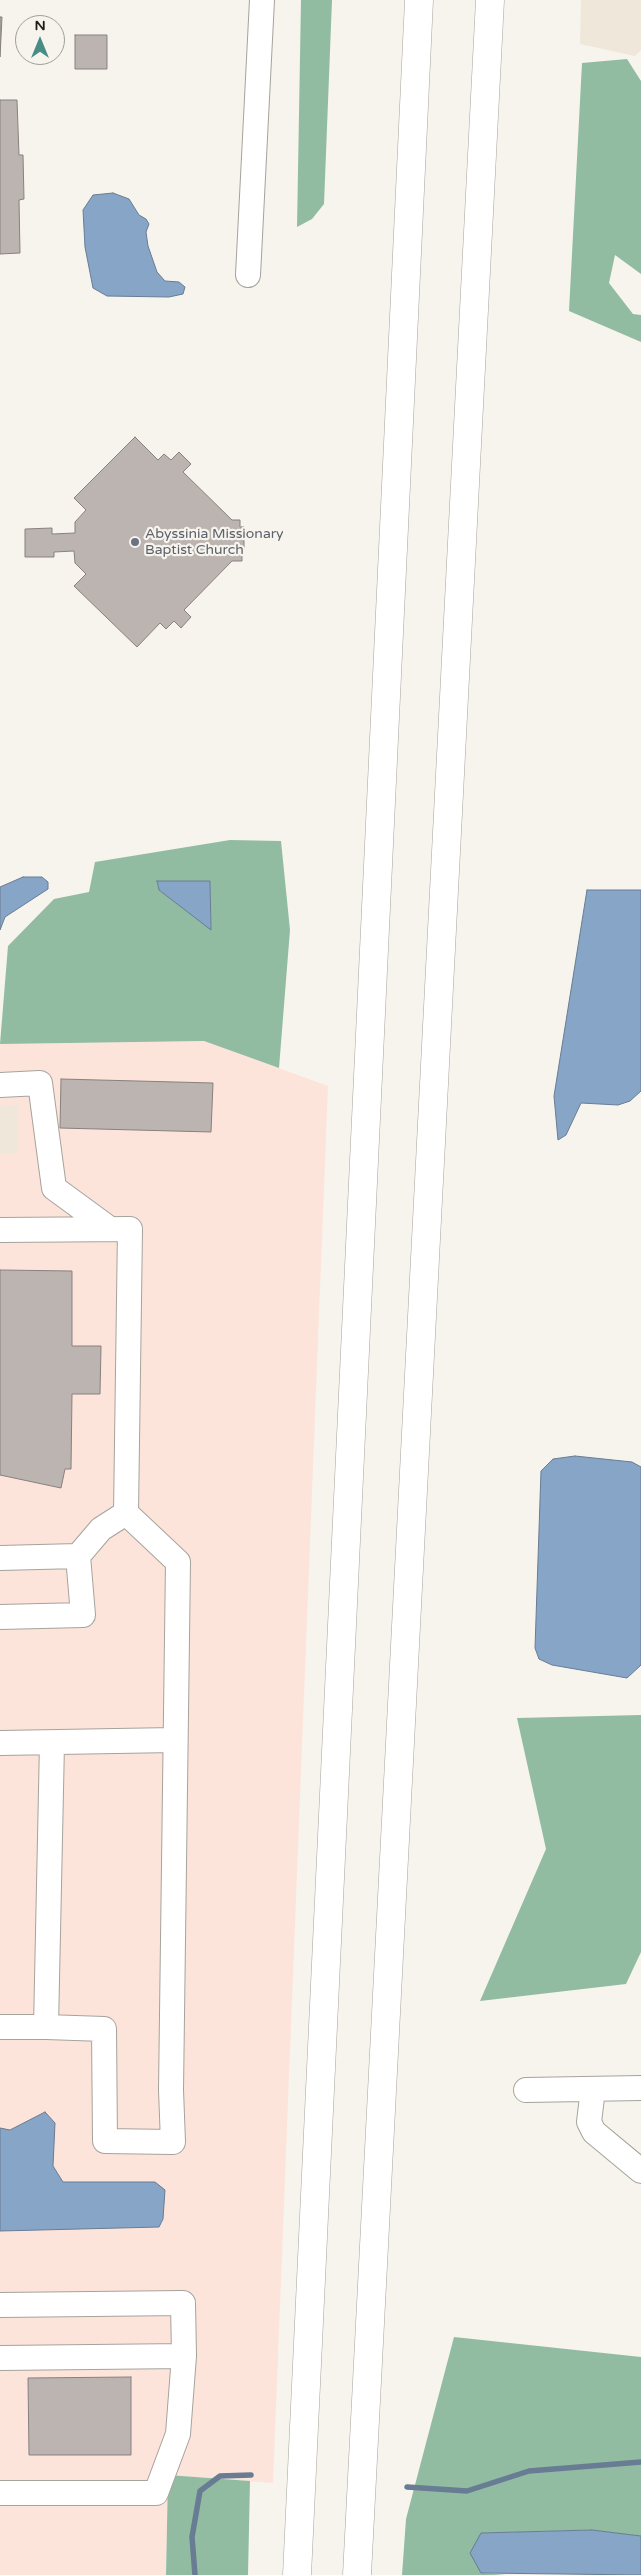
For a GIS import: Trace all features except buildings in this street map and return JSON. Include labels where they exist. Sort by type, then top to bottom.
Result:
[{"type":"highway","points":[[296,2575],[419,0]]},
{"type":"highway","points":[[357,2575],[490,0]]},
{"type":"street","points":[[248,275],[262,0]]},
{"type":"street","points":[[0,1084],[40,1083],[54,1188],[110,1229]]},
{"type":"street","points":[[0,1230],[130,1229],[126,1513],[178,1562],[174,1740],[171,2090],[173,2142],[104,2141],[104,2029],[0,2027]]},
{"type":"street","points":[[0,1617],[83,1615],[78,1556],[101,1529],[126,1513]]},
{"type":"street","points":[[0,1558],[78,1556]]},
{"type":"street","points":[[0,1742],[174,1740]]},
{"type":"street","points":[[46,2027],[52,1742]]},
{"type":"street","points":[[526,2090],[641,2088]]},
{"type":"street","points":[[593,2089],[589,2122],[594,2132],[641,2171]]},
{"type":"street","points":[[0,2305],[183,2303],[184,2356],[178,2434],[156,2493],[0,2493]]},
{"type":"street","points":[[0,2358],[184,2356]]},
{"type":"shaded area","points":[[581,0],[641,0],[641,50],[635,56],[580,44]]},
{"type":"shaded area","points":[[204,1041],[328,1086],[273,2483],[168,2475],[166,2575],[0,2575],[0,1044]]},
{"type":"shaded area","points":[[18,1105],[18,1154],[0,1154],[0,1106]]},
{"type":"green space","points":[[301,0],[332,0],[324,204],[312,219],[297,227]]},
{"type":"green space","points":[[627,59],[641,81],[641,274],[615,255],[609,283],[633,314],[641,315],[641,342],[569,311],[582,63]]},
{"type":"green space","points":[[230,840],[281,841],[290,930],[279,1068],[204,1041],[0,1044],[8,946],[54,899],[89,892],[95,862]],"holes":[[[210,881],[211,929],[159,890],[157,882]]]},
{"type":"green space","points":[[641,1715],[641,1952],[626,1984],[480,2001],[546,1849],[517,1718]]},
{"type":"green space","points":[[454,2337],[641,2357],[641,2536],[592,2530],[482,2533],[481,2573],[506,2575],[402,2575],[406,2519]]},
{"type":"green space","points":[[168,2475],[250,2481],[248,2575],[166,2575]]},
{"type":"water","points":[[113,193],[129,199],[139,215],[146,219],[149,224],[146,232],[148,246],[157,272],[165,281],[179,282],[185,287],[183,294],[169,297],[107,296],[93,288],[85,247],[83,210],[93,195]]},
{"type":"water","points":[[23,877],[42,877],[48,882],[48,889],[5,917],[0,930],[0,887]]},
{"type":"water","points":[[157,881],[210,881],[211,930],[159,890]]},
{"type":"water","points":[[587,890],[641,890],[641,1091],[630,1101],[618,1105],[581,1103],[566,1135],[558,1140],[554,1096]]},
{"type":"water","points":[[575,1456],[632,1462],[641,1467],[641,1665],[627,1678],[552,1665],[539,1659],[535,1648],[541,1471],[553,1459]]},
{"type":"water","points":[[45,2112],[55,2123],[53,2166],[63,2182],[155,2182],[165,2190],[163,2219],[159,2227],[0,2231],[0,2128],[10,2130]]},
{"type":"water","points":[[592,2530],[641,2536],[641,2575],[481,2573],[470,2553],[481,2533]]},
{"type":"waterway","points":[[407,2487],[467,2491],[529,2471],[641,2462]]},
{"type":"waterway","points":[[195,2575],[192,2537],[200,2491],[220,2476],[251,2475]]},
{"type":"place","name":"Abyssinia Missionary Baptist Church","points":[[135,542]]}]
